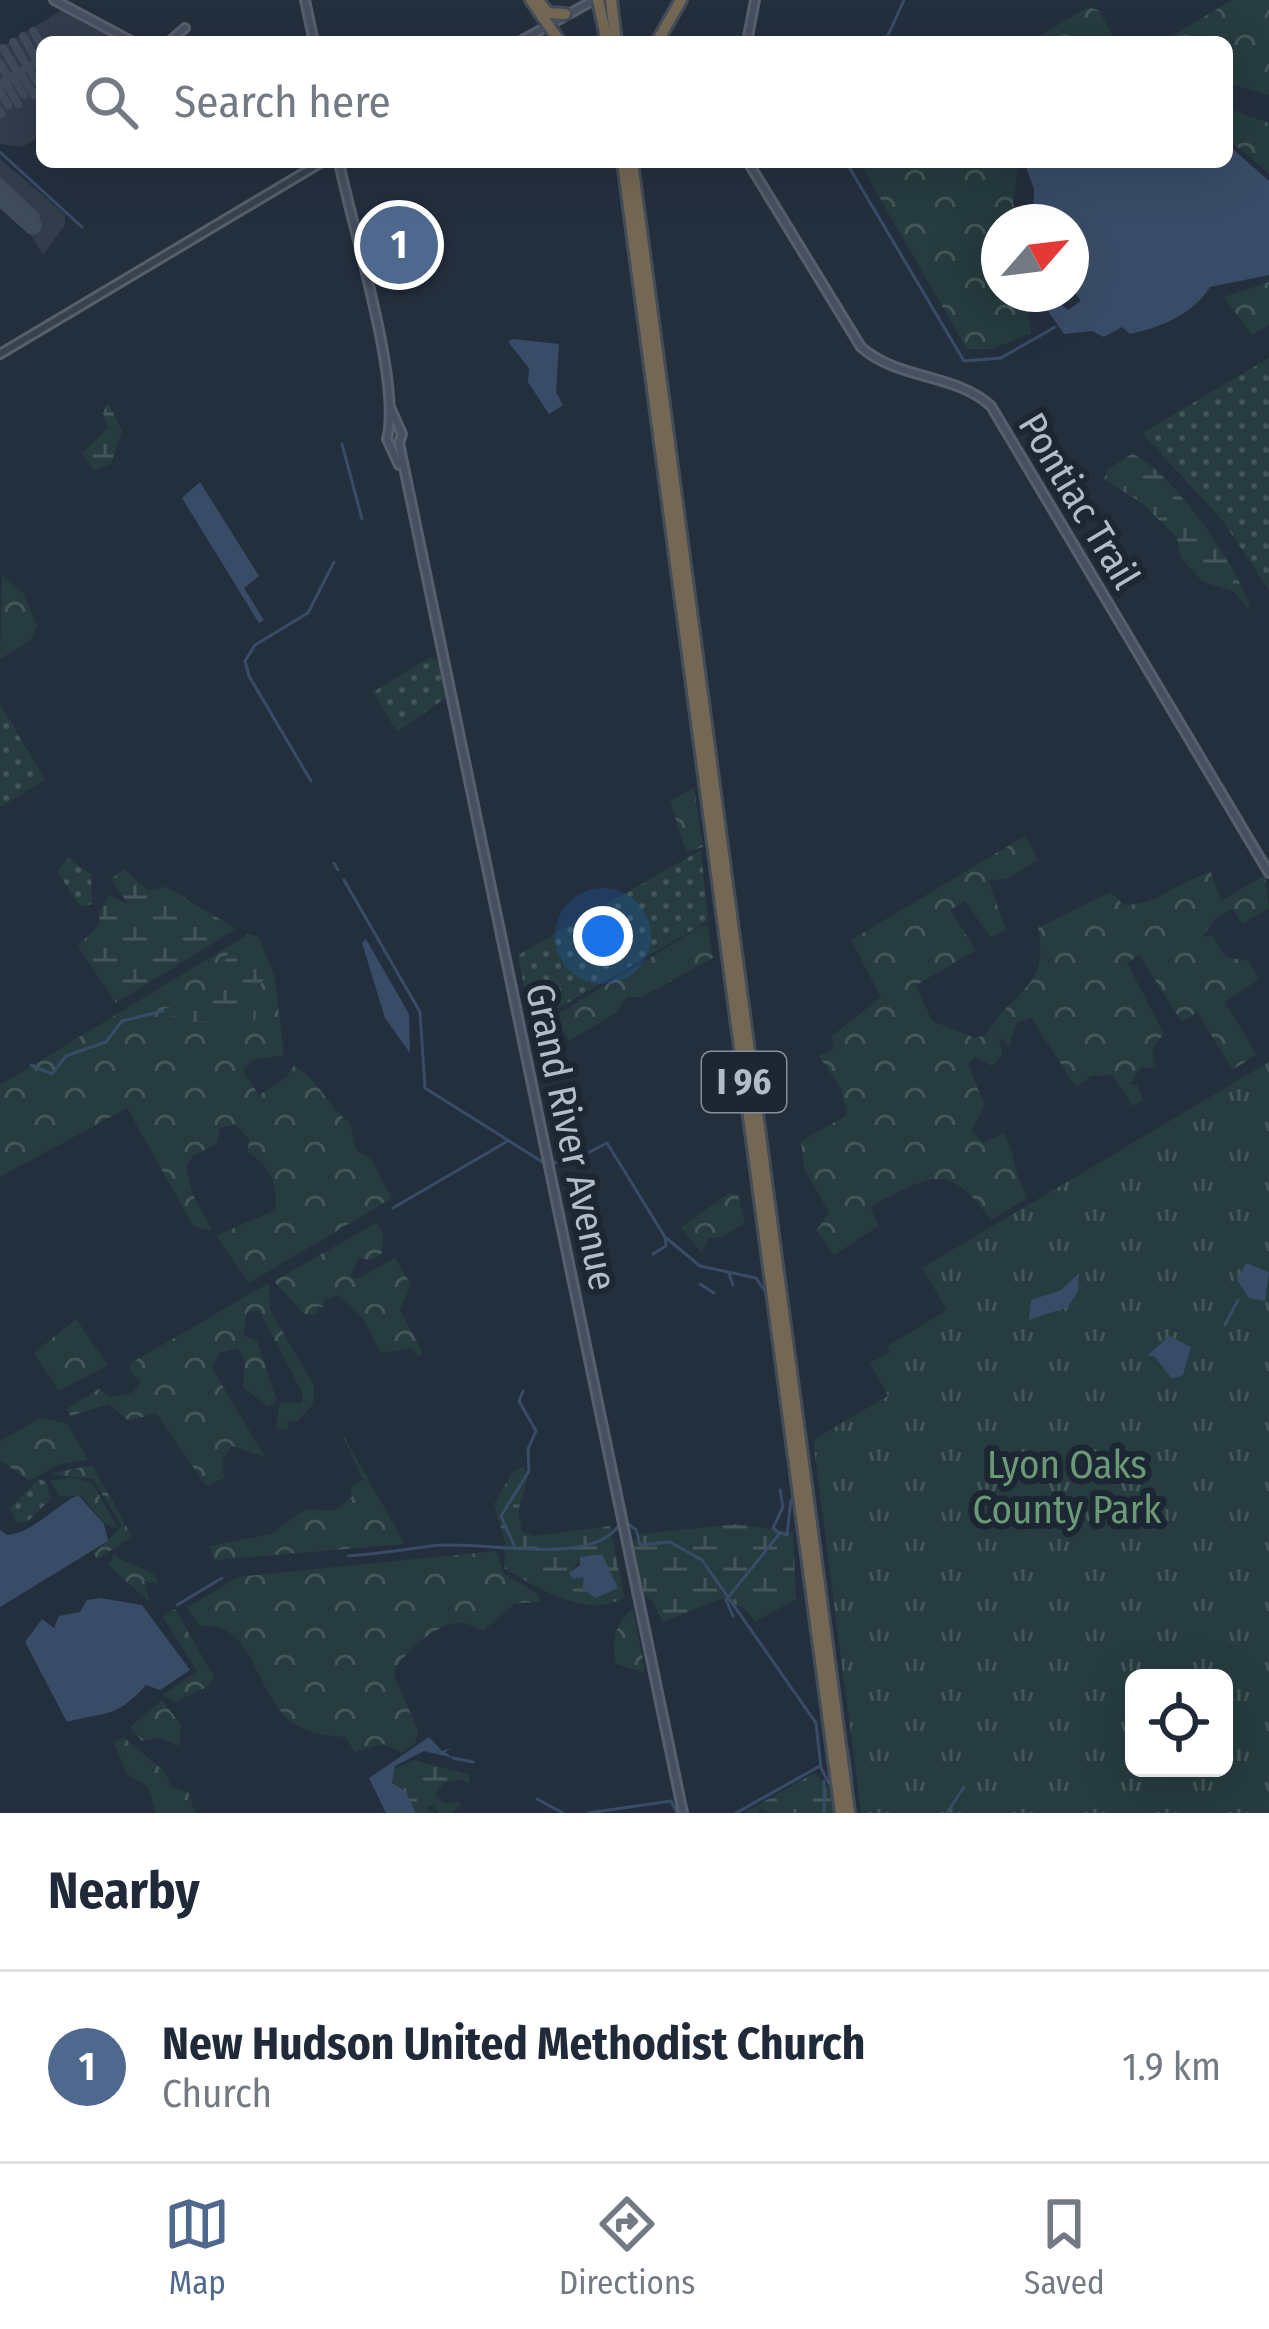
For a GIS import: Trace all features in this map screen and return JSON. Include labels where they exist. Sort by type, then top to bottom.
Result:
[{"type":"highway","points":[[535,0],[548,13],[566,14]]},
{"type":"highway","points":[[535,0],[555,36]]},
{"type":"highway","points":[[660,36],[680,0]]},
{"type":"highway","points":[[603,3],[609,36]]},
{"type":"highway","name":"I 96","points":[[628,168],[845,1813]]},
{"type":"main road","points":[[54,0],[122,36]]},
{"type":"main road","points":[[305,0],[313,36]]},
{"type":"main road","points":[[748,36],[755,0]]},
{"type":"main road","points":[[529,36],[566,14],[603,3]]},
{"type":"main road","points":[[176,36],[185,28]]},
{"type":"main road","points":[[340,168],[394,443]]},
{"type":"main road","name":"Pontiac Trail","points":[[752,168],[858,344],[884,364],[973,393],[991,406],[1269,873]]},
{"type":"main road","points":[[394,430],[394,443]]},
{"type":"main road","name":"Grand River Avenue","points":[[394,443],[405,473],[683,1813]]},
{"type":"street","points":[[0,354],[312,168]]},
{"type":"shaded area","points":[[63,9],[114,36],[36,36],[36,139],[22,147],[0,144],[0,48]]},
{"type":"shaded area","points":[[0,159],[65,214],[65,225],[43,255],[30,233],[0,209]]},
{"type":"green space","points":[[1232,0],[1269,0],[1269,95],[1233,85],[1233,36],[1172,36]]},
{"type":"green space","points":[[1088,7],[1098,10],[1113,36],[1040,36]]},
{"type":"green space","points":[[1233,110],[1269,123],[1269,173],[1233,143]]},
{"type":"green space","points":[[862,168],[1018,168],[1013,204],[981,204],[981,312],[1027,312],[1031,333],[992,349],[967,349]]},
{"type":"green space","points":[[1269,282],[1269,325],[1252,335],[1224,297]]},
{"type":"green space","points":[[1269,358],[1269,590],[1222,520],[1142,433]]},
{"type":"green space","points":[[108,402],[122,431],[111,464],[94,470],[82,453],[108,428],[103,413]]},
{"type":"green space","points":[[1132,454],[1165,479],[1203,524],[1235,573],[1250,611],[1233,591],[1203,582],[1181,558],[1177,538],[1143,504],[1104,479],[1108,469]]},
{"type":"green space","points":[[2,576],[23,593],[37,625],[32,639],[0,659]]},
{"type":"green space","points":[[431,657],[439,661],[447,697],[397,732],[373,692]]},
{"type":"green space","points":[[0,704],[45,780],[0,807]]},
{"type":"green space","points":[[694,787],[703,847],[686,852],[670,801]]},
{"type":"green space","points":[[1025,836],[1038,860],[1005,879],[988,880],[1006,929],[991,938],[965,901],[950,910],[976,950],[916,985],[932,1021],[975,1038],[986,1035],[1034,977],[1039,964],[1038,928],[1110,892],[1124,905],[1136,904],[1211,872],[1221,901],[1265,875],[1269,908],[1242,924],[1233,909],[1217,917],[1202,937],[1212,936],[1226,957],[1249,961],[1259,979],[1225,1002],[1256,1054],[1233,1070],[1197,1012],[1182,1022],[1139,955],[1127,963],[1164,1034],[1152,1048],[1156,1068],[1141,1067],[1130,1084],[1137,1085],[1143,1100],[1133,1106],[1112,1075],[1091,1076],[1076,1087],[1031,1018],[1017,1023],[1009,1046],[999,1037],[1002,1055],[992,1066],[976,1057],[968,1064],[985,1106],[971,1130],[983,1143],[1004,1133],[1028,1198],[991,1220],[962,1188],[949,1181],[923,1181],[870,1207],[878,1226],[834,1255],[817,1230],[829,1213],[804,1168],[801,1141],[847,1115],[841,1089],[819,1056],[833,1050],[832,1036],[881,997],[851,940]]},
{"type":"green space","points":[[701,850],[708,921],[531,1024],[518,955]]},
{"type":"green space","points":[[69,858],[91,875],[92,904],[80,907],[57,871]]},
{"type":"green space","points":[[124,869],[147,890],[167,887],[236,929],[116,1003],[78,946],[100,924],[99,912],[109,895],[129,905],[111,879]]},
{"type":"green space","points":[[707,923],[713,958],[642,997],[627,997],[616,1013],[569,1041],[555,1016]]},
{"type":"green space","points":[[249,934],[258,937],[274,974],[284,1055],[253,1060],[243,1071],[259,1095],[287,1077],[294,1065],[304,1073],[350,1123],[357,1151],[370,1158],[392,1198],[249,1283],[216,1236],[275,1210],[275,1192],[267,1170],[248,1152],[249,1139],[234,1124],[220,1128],[217,1143],[193,1156],[186,1167],[192,1193],[212,1230],[194,1227],[127,1108],[0,1177],[0,1085]]},
{"type":"green space","points":[[252,940],[269,970],[258,989],[255,1021],[195,1022],[165,1014],[164,1008],[185,1004],[204,990],[220,971],[229,949]]},
{"type":"green space","name":"Lyon Oaks County Park","points":[[1269,1062],[1269,1813],[861,1813],[813,1440],[888,1396],[870,1363],[890,1352],[887,1346],[947,1310],[922,1268]]},
{"type":"green space","points":[[729,1193],[738,1195],[745,1223],[721,1237],[708,1238],[702,1253],[681,1227]]},
{"type":"green space","points":[[376,1223],[383,1234],[382,1253],[371,1260],[359,1258],[350,1276],[357,1279],[395,1258],[411,1285],[400,1310],[423,1353],[419,1357],[411,1348],[381,1353],[362,1317],[337,1295],[324,1301],[324,1308],[318,1306],[316,1315],[304,1314],[274,1281]]},
{"type":"green space","points":[[269,1283],[270,1310],[314,1386],[313,1404],[297,1422],[287,1421],[288,1430],[276,1428],[280,1402],[301,1403],[303,1394],[259,1310],[247,1312],[243,1335],[257,1341],[277,1401],[268,1407],[243,1387],[245,1361],[238,1348],[219,1353],[212,1368],[265,1457],[232,1446],[223,1459],[224,1478],[206,1486],[156,1413],[129,1421],[109,1404],[71,1416],[66,1409],[99,1389],[110,1397],[131,1393],[141,1383],[129,1370],[131,1363]]},
{"type":"green space","points":[[76,1319],[108,1365],[59,1391],[34,1353]]},
{"type":"green space","points":[[41,1418],[68,1424],[88,1460],[60,1464],[29,1481],[0,1460],[0,1441]]},
{"type":"green space","points":[[341,1432],[405,1544],[214,1560],[210,1546],[271,1534],[306,1509],[333,1510],[352,1497],[350,1487],[363,1480]]},
{"type":"green space","points":[[92,1465],[132,1537],[97,1559],[94,1554],[122,1526],[93,1479],[49,1474]]},
{"type":"green space","points":[[522,1467],[529,1473],[518,1512],[522,1532],[534,1536],[610,1526],[624,1597],[595,1605],[579,1603],[504,1568],[505,1541],[494,1504],[512,1473]],"holes":[[[601,1554],[616,1586],[593,1596],[582,1589],[584,1577],[570,1573],[582,1557]]]},
{"type":"green space","points":[[71,1477],[92,1483],[118,1529],[105,1524],[81,1495],[60,1497],[50,1481]]},
{"type":"green space","points":[[39,1479],[46,1482],[51,1499],[27,1522],[16,1523],[10,1508]]},
{"type":"green space","points":[[736,1524],[793,1532],[796,1599],[755,1622],[745,1609],[722,1598],[663,1622],[652,1600],[643,1596],[633,1540],[642,1534]]},
{"type":"green space","points":[[496,1551],[504,1574],[537,1593],[540,1602],[515,1603],[483,1631],[465,1623],[445,1626],[403,1658],[394,1675],[418,1731],[415,1744],[402,1753],[383,1744],[355,1752],[345,1737],[313,1732],[291,1722],[275,1704],[242,1645],[217,1627],[200,1626],[187,1608],[237,1577]]},
{"type":"green space","points":[[114,1556],[154,1574],[159,1584],[144,1581],[150,1602],[108,1565]]},
{"type":"green space","points":[[175,1609],[214,1677],[207,1687],[174,1702],[163,1695],[197,1671],[163,1617]]},
{"type":"green space","points":[[633,1609],[642,1672],[616,1664],[618,1627]]},
{"type":"green space","points":[[162,1700],[181,1725],[179,1746],[159,1738],[142,1741],[130,1727]]},
{"type":"green space","points":[[123,1737],[165,1772],[171,1787],[188,1792],[195,1813],[156,1813],[148,1787],[127,1774],[114,1743]]},
{"type":"green space","points":[[414,1760],[470,1775],[469,1784],[461,1779],[444,1783],[435,1793],[444,1803],[458,1802],[464,1813],[458,1806],[452,1813],[439,1813],[433,1805],[425,1809],[435,1813],[416,1813],[404,1790],[394,1786],[390,1771]]},
{"type":"green space","points":[[814,1773],[829,1787],[833,1813],[771,1813],[759,1808],[759,1813],[744,1813]]},
{"type":"water","points":[[1233,149],[1269,181],[1269,275],[1210,287],[1186,312],[1142,331],[1130,334],[1122,327],[1104,337],[1092,331],[1064,334],[1049,312],[1089,312],[1089,204],[1034,204],[1026,168],[1233,168]]},
{"type":"water","points":[[508,342],[559,344],[556,392],[563,405],[549,414],[528,382],[529,368]]},
{"type":"water","points":[[200,482],[259,576],[244,588],[264,620],[259,623],[182,498]]},
{"type":"water","points":[[366,939],[409,1014],[410,1053],[385,1018],[362,943]]},
{"type":"water","points":[[1246,1263],[1269,1272],[1265,1301],[1249,1298],[1237,1280]]},
{"type":"water","points":[[1079,1273],[1078,1291],[1068,1307],[1029,1320],[1031,1300],[1061,1290]]},
{"type":"water","points":[[1169,1336],[1191,1347],[1183,1375],[1172,1379],[1154,1356],[1147,1356]]},
{"type":"water","points":[[78,1495],[104,1524],[108,1541],[0,1607],[0,1530],[7,1535],[26,1529]]},
{"type":"water","points":[[602,1554],[618,1588],[596,1598],[582,1589],[584,1577],[573,1579],[569,1573],[580,1565],[580,1557]]},
{"type":"water","points":[[87,1600],[142,1605],[190,1670],[160,1690],[146,1685],[117,1709],[67,1722],[25,1642],[42,1619],[54,1628],[59,1616],[80,1612]]},
{"type":"water","points":[[429,1737],[442,1751],[452,1748],[445,1752],[453,1758],[424,1751],[395,1766],[392,1783],[405,1791],[416,1813],[386,1813],[369,1778]]},
{"type":"waterway","points":[[888,36],[904,0]]},
{"type":"waterway","points":[[0,152],[82,227]]},
{"type":"waterway","points":[[850,168],[964,361],[1001,358],[1055,327]]},
{"type":"waterway","points":[[342,444],[362,519]]},
{"type":"waterway","points":[[311,781],[249,676],[245,661],[255,645],[308,613],[334,562]]},
{"type":"waterway","points":[[334,863],[338,870]]},
{"type":"waterway","points":[[344,880],[420,1012],[425,1088],[544,1163]]},
{"type":"waterway","points":[[31,1065],[52,1074],[66,1056],[106,1042],[122,1021],[163,1011]]},
{"type":"waterway","points":[[393,1208],[506,1142]]},
{"type":"waterway","points":[[553,1162],[566,1164],[607,1143],[665,1237],[700,1266],[756,1278],[765,1291]]},
{"type":"waterway","points":[[541,1146],[543,1161]]},
{"type":"waterway","points":[[653,1254],[666,1246],[665,1238]]},
{"type":"waterway","points":[[729,1274],[733,1285]]},
{"type":"waterway","points":[[700,1284],[714,1293]]},
{"type":"waterway","points":[[1225,1325],[1238,1300]]},
{"type":"waterway","points":[[514,1545],[501,1516],[529,1471],[528,1449],[536,1431],[519,1401],[523,1391]]},
{"type":"waterway","points":[[779,1533],[773,1528],[783,1507],[780,1490]]},
{"type":"waterway","points":[[733,1616],[726,1600],[780,1533],[787,1535],[791,1500]]},
{"type":"waterway","points":[[627,1523],[636,1530]]},
{"type":"waterway","points":[[348,1556],[452,1545],[559,1549],[605,1538],[619,1525]]},
{"type":"waterway","points":[[637,1533],[640,1545],[670,1542],[702,1560],[816,1723],[821,1768],[829,1783]]},
{"type":"waterway","points":[[177,1605],[222,1578]]},
{"type":"waterway","points":[[848,1751],[852,1780]]},
{"type":"waterway","points":[[453,1758],[473,1762]]},
{"type":"waterway","points":[[736,1813],[820,1766]]},
{"type":"waterway","points":[[824,1781],[824,1813]]},
{"type":"waterway","points":[[947,1813],[964,1787]]},
{"type":"waterway","points":[[537,1799],[563,1813]]},
{"type":"waterway","points":[[684,1800],[688,1813]]},
{"type":"waterway","points":[[588,1813],[671,1801],[677,1813]]},
{"type":"taxiway","points":[[33,31],[36,36]]},
{"type":"taxiway","points":[[23,36],[36,59]]},
{"type":"taxiway","points":[[13,42],[28,68]]},
{"type":"taxiway","points":[[3,48],[18,73]]},
{"type":"taxiway","points":[[0,63],[9,79]]},
{"type":"taxiway","points":[[0,84],[36,63]]},
{"type":"taxiway","points":[[28,67],[36,80]]},
{"type":"taxiway","points":[[20,72],[34,95]]},
{"type":"taxiway","points":[[13,77],[24,95]]},
{"type":"taxiway","points":[[5,81],[18,104]]},
{"type":"taxiway","points":[[0,91],[8,105]]},
{"type":"taxiway","points":[[0,182],[36,216],[32,226]]},
{"type":"runway","points":[[0,196],[33,226]]},
{"type":"place","name":"New Hudson United Methodist Church","points":[[399,245]]}]
